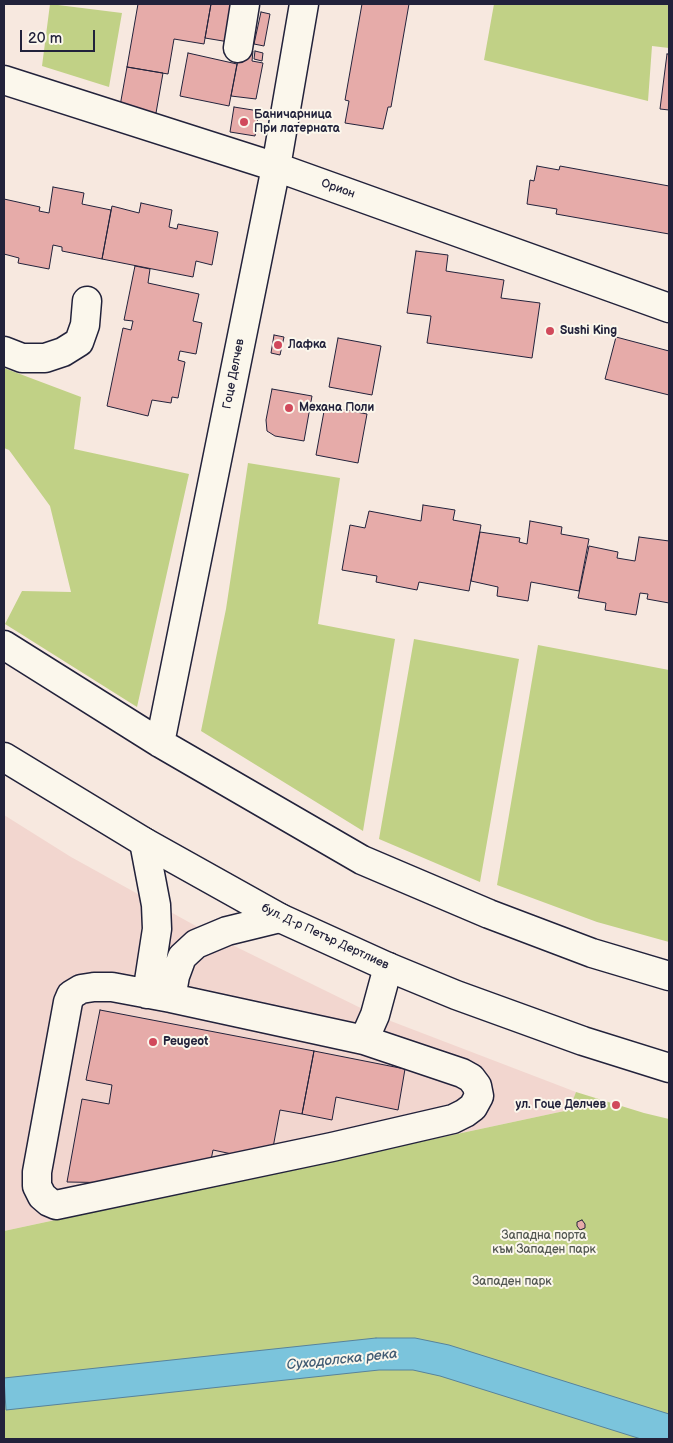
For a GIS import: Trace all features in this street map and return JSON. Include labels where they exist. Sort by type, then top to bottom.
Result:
[{"type":"street","points":[[238,48],[245,4]]},
{"type":"street","name":"Гоце Делчев","points":[[160,744],[276,167],[304,4]]},
{"type":"street","name":"Орион","points":[[4,80],[276,167],[669,308]]},
{"type":"street","points":[[4,351],[22,358],[45,358],[63,352],[79,342],[85,325],[87,301]]},
{"type":"street","points":[[4,645],[160,744],[362,860],[489,914],[592,953],[669,976]]},
{"type":"street","name":"бул. Д-р Петър Дертлиев","points":[[4,757],[144,842],[280,918],[388,967],[456,995],[570,1036],[669,1068]]},
{"type":"street","points":[[144,842],[156,905],[159,996]]},
{"type":"street","points":[[159,996],[175,976],[182,958],[196,944],[227,931],[280,918]]},
{"type":"street","points":[[364,1040],[375,1015],[388,967]]},
{"type":"street","points":[[112,987],[364,1040],[462,1073],[471,1078],[478,1086],[479,1096],[477,1102],[465,1114],[453,1119],[332,1147],[63,1204],[56,1205],[49,1202],[42,1196],[36,1186],[68,1002],[71,995],[82,989],[112,987]]},
{"type":"shaded area","points":[[4,815],[71,857],[214,936],[375,1015],[576,1092],[569,1110],[4,1231]]},
{"type":"green space","points":[[50,4],[122,13],[109,87],[42,66]]},
{"type":"green space","points":[[494,4],[669,4],[669,48],[652,46],[648,101],[484,60]]},
{"type":"green space","points":[[4,368],[81,397],[74,449],[189,474],[137,707],[5,624],[22,591],[71,592],[50,506],[9,450],[4,448]]},
{"type":"green space","points":[[248,463],[340,478],[318,624],[395,639],[363,831],[201,731],[226,609]]},
{"type":"green space","points":[[414,639],[519,659],[480,882],[379,839]]},
{"type":"green space","points":[[538,645],[669,670],[669,942],[597,922],[497,885]]},
{"type":"green space","name":"Западен парк","points":[[576,1092],[669,1119],[669,1439],[4,1439],[4,1231],[569,1110]]},
{"type":"water","name":"Суходолска река","points":[[376,1338],[415,1338],[449,1345],[669,1414],[669,1439],[641,1439],[440,1376],[413,1370],[379,1370],[6,1410],[4,1378]]},
{"type":"building","points":[[138,4],[211,4],[204,44],[174,39],[168,74],[127,67]]},
{"type":"building","points":[[211,4],[236,4],[229,42],[205,38]]},
{"type":"building","points":[[362,4],[409,4],[391,107],[388,107],[383,129],[345,123],[349,101],[345,100]]},
{"type":"building","points":[[261,12],[270,14],[264,46],[254,44]]},
{"type":"building","points":[[247,50],[253,51],[252,61],[263,63],[256,99],[231,96],[238,60],[244,61]]},
{"type":"building","points":[[255,51],[263,53],[262,61],[254,59]]},
{"type":"building","points":[[188,53],[237,64],[229,106],[180,96]]},
{"type":"building","points":[[667,54],[669,54],[669,110],[660,109]]},
{"type":"building","points":[[127,67],[163,73],[156,113],[120,106]]},
{"type":"building","name":"Баничарница При латерната","points":[[234,107],[259,111],[255,136],[230,132]]},
{"type":"building","points":[[537,166],[559,170],[560,166],[669,186],[669,234],[556,214],[557,209],[527,204],[530,180],[534,181]]},
{"type":"building","points":[[53,187],[84,193],[82,204],[111,210],[102,259],[62,251],[62,247],[53,245],[49,269],[18,263],[19,258],[4,254],[4,199],[40,207],[39,211],[49,213]]},
{"type":"building","points":[[141,203],[172,210],[169,227],[177,229],[178,224],[218,232],[212,265],[196,261],[193,277],[102,259],[112,206],[139,213]]},
{"type":"building","points":[[416,251],[448,255],[446,271],[504,280],[501,298],[540,303],[532,358],[427,343],[431,316],[407,313]]},
{"type":"building","points":[[135,266],[150,269],[148,283],[199,294],[193,321],[202,323],[196,354],[180,351],[178,360],[185,362],[178,398],[172,397],[171,403],[152,400],[148,416],[107,406],[123,328],[131,330],[133,321],[124,320]]},
{"type":"building","name":"Лафка","points":[[274,335],[284,337],[280,355],[271,353]]},
{"type":"building","points":[[616,337],[669,351],[669,395],[605,379]]},
{"type":"building","points":[[338,338],[381,346],[372,395],[329,387]]},
{"type":"building","name":"Механа Поли","points":[[272,389],[312,396],[304,441],[275,436],[267,431],[266,420]]},
{"type":"building","points":[[325,406],[367,414],[358,463],[316,455]]},
{"type":"building","points":[[423,505],[455,510],[453,520],[481,525],[469,591],[419,582],[417,590],[376,582],[377,576],[342,570],[350,525],[365,528],[369,511],[421,521]]},
{"type":"building","points":[[530,521],[562,527],[561,534],[589,539],[579,591],[531,582],[528,601],[497,596],[498,587],[471,581],[480,532],[520,538],[519,542],[527,544]]},
{"type":"building","points":[[639,537],[669,541],[669,603],[647,599],[648,594],[640,593],[636,615],[605,610],[606,603],[578,598],[589,546],[618,552],[617,558],[635,561]]},
{"type":"building","points":[[100,1010],[314,1051],[302,1114],[280,1110],[272,1153],[251,1158],[213,1150],[211,1160],[131,1183],[67,1182],[82,1099],[109,1104],[112,1085],[86,1080]]},
{"type":"building","points":[[314,1051],[405,1069],[398,1110],[336,1097],[332,1120],[302,1114]]},
{"type":"building","points":[[582,1220],[585,1228],[580,1230],[577,1222]]},
{"type":"place","name":"Баничарница При латерната","points":[[244,122]]},
{"type":"place","name":"Sushi King","points":[[550,331]]},
{"type":"place","name":"Лафка","points":[[278,345]]},
{"type":"place","name":"Механа Поли","points":[[289,408]]},
{"type":"place","name":"Peugeot","points":[[153,1042]]},
{"type":"place","name":"ул. Гоце Делчев","points":[[616,1105]]},
{"type":"park label","name":"Западна порта към Западен парк","points":[[544,1243]]}]
